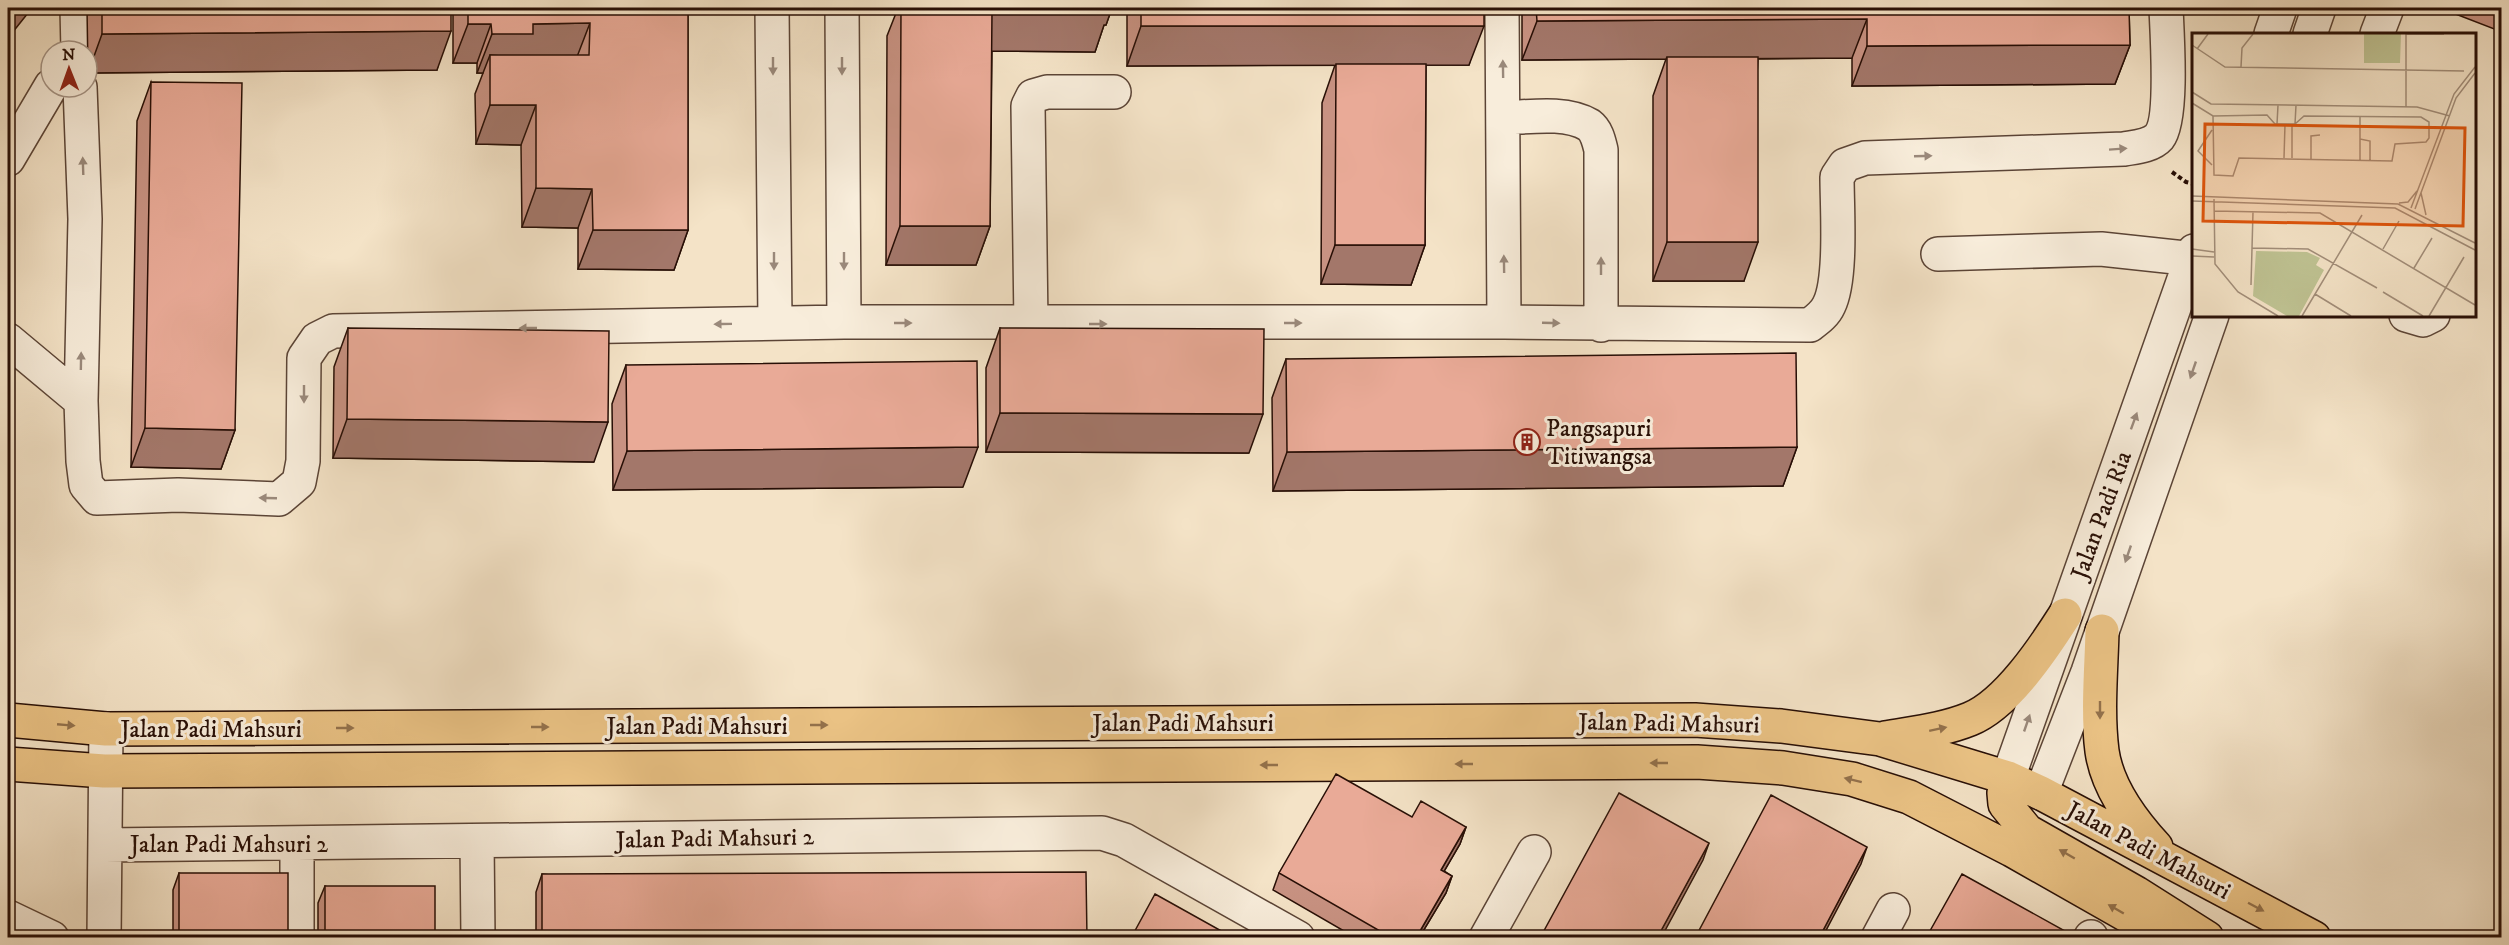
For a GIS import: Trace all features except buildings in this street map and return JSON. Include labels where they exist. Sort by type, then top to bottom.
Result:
[{"type":"main road","points":[[1880,739],[1954,725],[1973,718],[1998,700],[2038,657],[2065,615]]},
{"type":"main road","points":[[2102,631],[2100,710],[2102,752],[2107,770],[2131,815],[2168,859]]},
{"type":"main road","name":"Jalan Padi Mahsuri","points":[[8,720],[106,729],[1695,720],[1781,726],[1880,739],[2008,778],[2168,859],[2314,938]]},
{"type":"main road","name":"Jalan Padi Mahsuri","points":[[8,764],[104,771],[1697,762],[1783,768],[1852,778],[1909,797],[2012,850],[2167,938]]},
{"type":"main road","points":[[2008,778],[2004,793],[2005,804],[2027,831],[2136,893],[2207,938]]},
{"type":"main road","points":[[1909,797],[1939,801],[1990,813],[2011,813],[2030,804],[2041,793]]},
{"type":"street","points":[[76,39],[77,8]]},
{"type":"street","points":[[772,8],[775,323]]},
{"type":"street","points":[[842,8],[844,322]]},
{"type":"street","points":[[1502,8],[1504,322]]},
{"type":"street","points":[[80,99],[85,219],[81,401],[86,485],[98,498],[178,495],[279,499],[299,482],[303,461],[304,358],[317,339],[333,331],[844,322],[1030,324],[1504,322],[1601,325],[1810,325],[1822,316],[1831,303],[1834,287],[1837,177],[1845,165],[1864,158],[2124,149],[2150,143],[2158,138],[2164,127],[2167,97],[2166,8]]},
{"type":"street","points":[[2271,33],[2280,8]]},
{"type":"street","points":[[2310,33],[2319,8]]},
{"type":"street","points":[[2377,33],[2387,8]]},
{"type":"street","points":[[1030,324],[1028,106],[1033,96],[1047,92],[1114,92]]},
{"type":"street","points":[[8,159],[43,99]]},
{"type":"street","points":[[1504,118],[1569,118],[1590,126],[1598,138],[1601,150],[1601,325]]},
{"type":"street","points":[[1938,254],[2101,249],[2192,256]]},
{"type":"street","name":"Jalan Padi Ria","points":[[2008,778],[2192,259]]},
{"type":"street","name":"Jalan Padi Ria","points":[[2041,793],[2102,631],[2212,316]]},
{"type":"street","points":[[2409,316],[2423,320],[2431,316]]},
{"type":"street","points":[[8,340],[81,401]]},
{"type":"street","points":[[105,938],[106,729]]},
{"type":"street","name":"Jalan Padi Mahsuri 2","points":[[105,845],[1102,833],[1124,840],[1298,938]]},
{"type":"street","points":[[477,841],[478,938]]},
{"type":"street","points":[[297,844],[297,938]]},
{"type":"street","points":[[1486,938],[1534,852]]},
{"type":"street","points":[[8,917],[52,938]]},
{"type":"path","points":[[2175,175],[2192,183]]},
{"type":"place","name":"Pangsapuri Titiwangsa","points":[[1527,442]]}]
